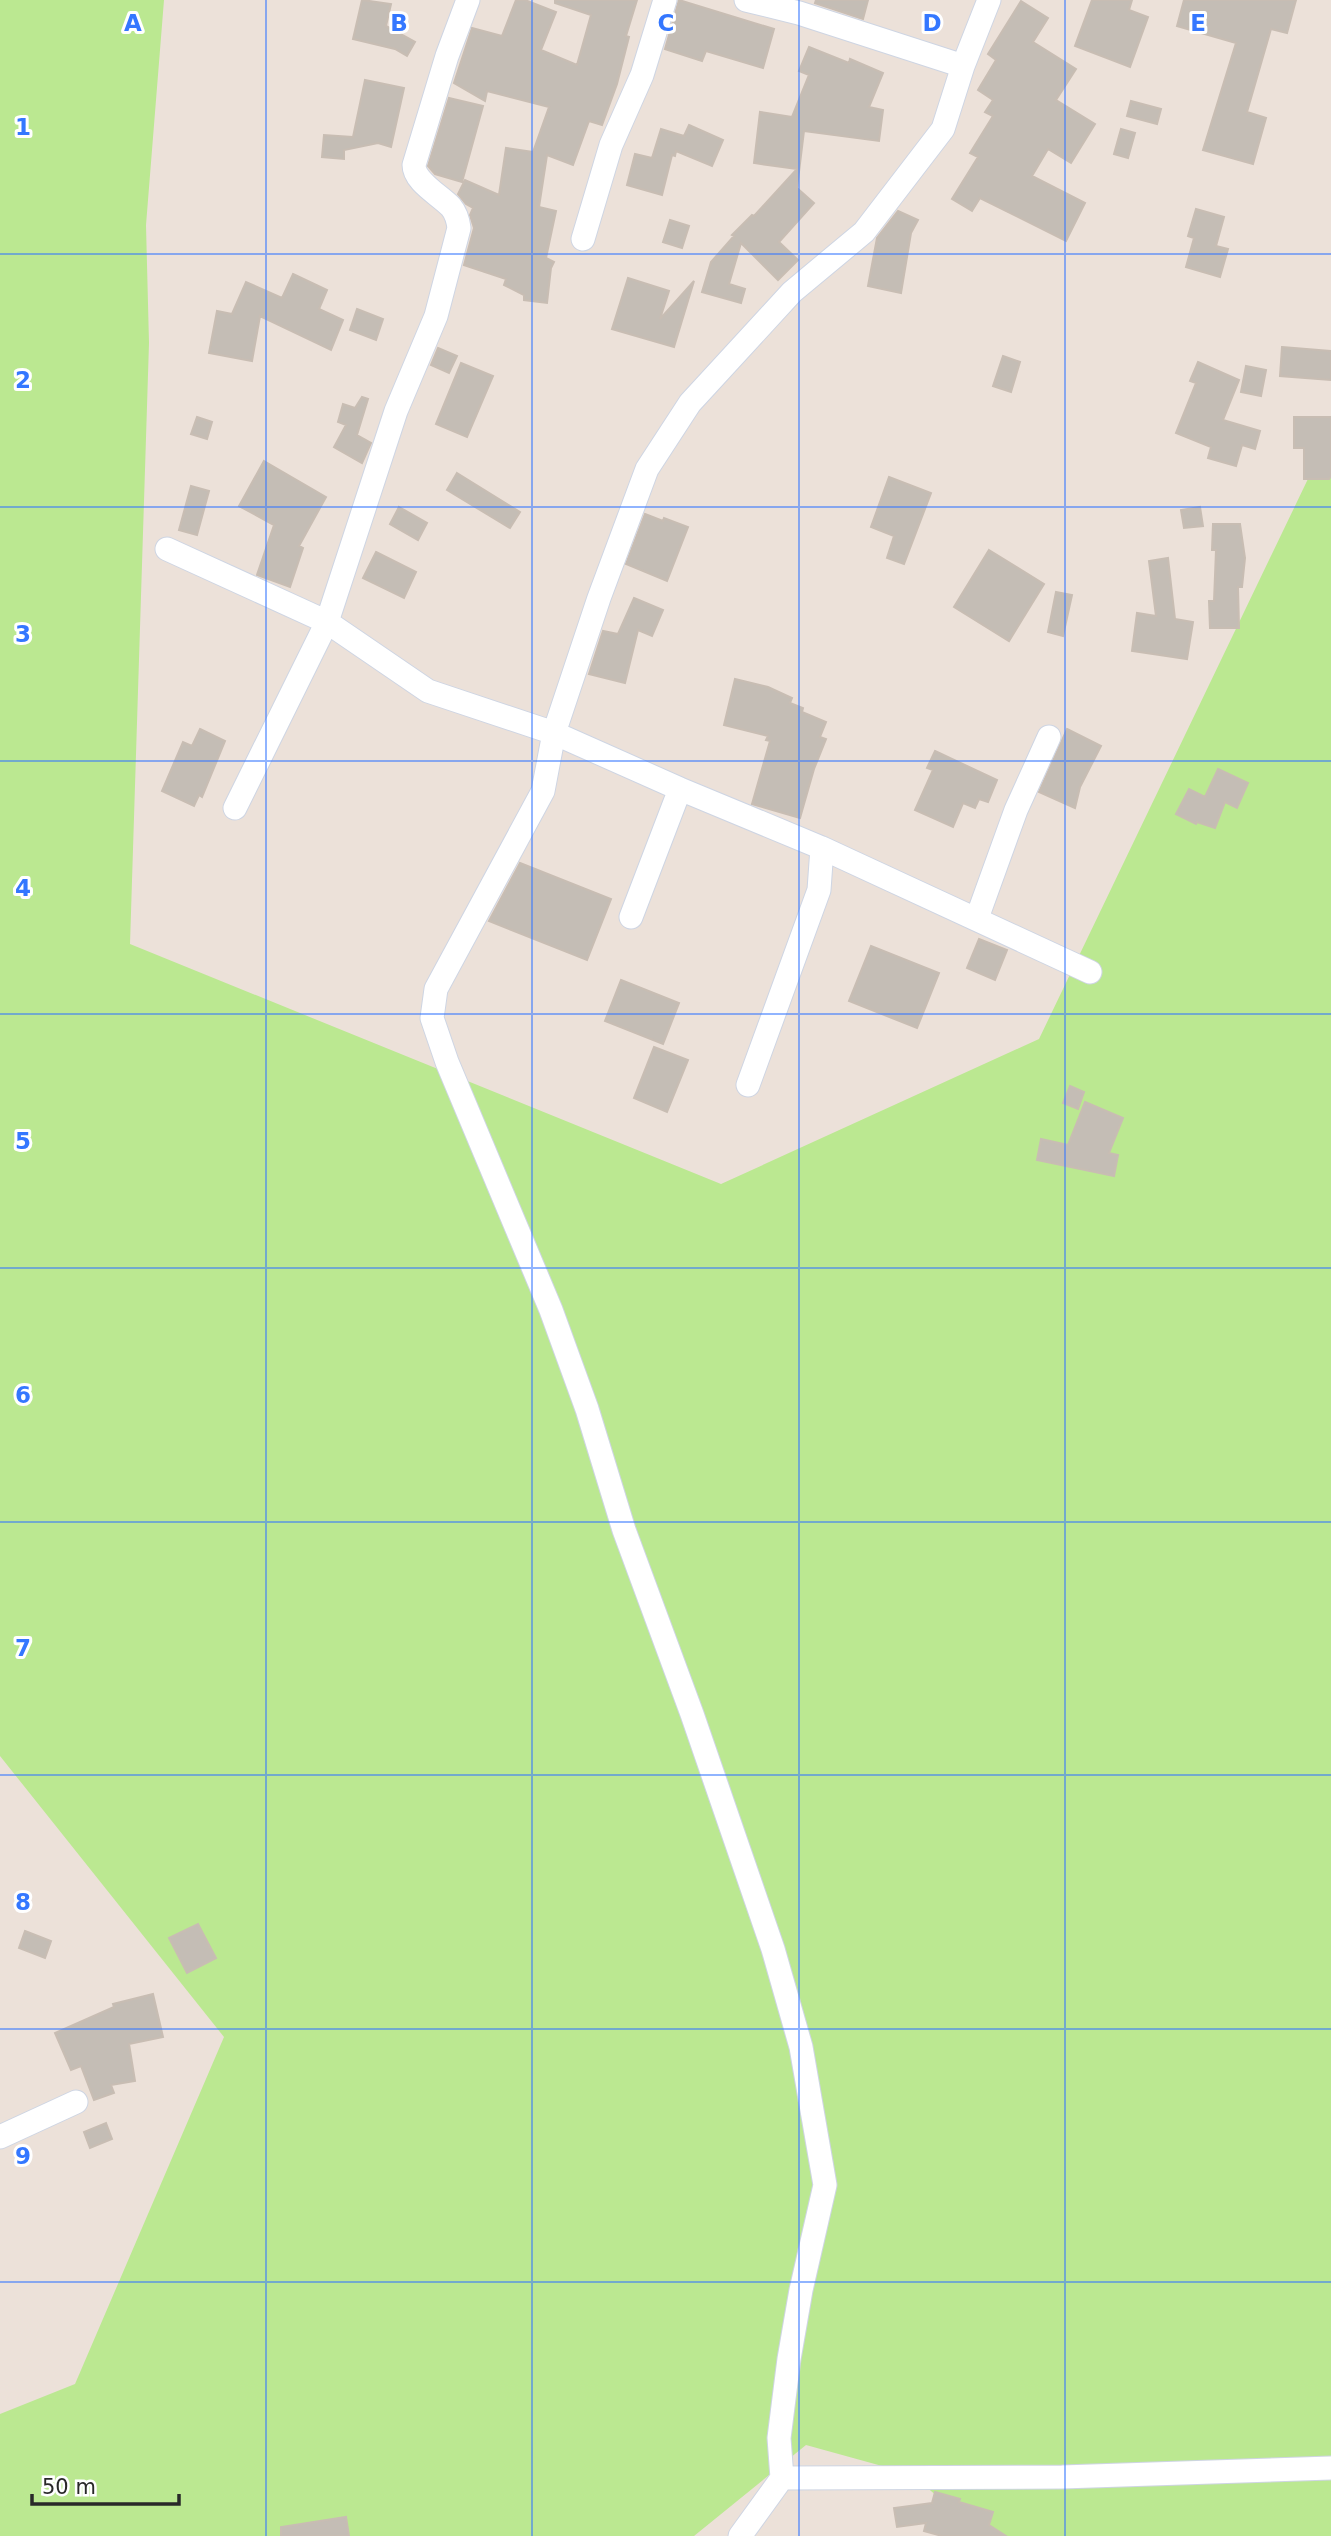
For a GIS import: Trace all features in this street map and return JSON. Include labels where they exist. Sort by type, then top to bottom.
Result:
[{"type":"street","points":[[236,808],[327,622],[397,411],[436,316],[460,228],[456,214],[415,174],[414,165],[443,68],[468,0]]},
{"type":"street","points":[[583,239],[611,145],[642,75],[665,0]]},
{"type":"street","points":[[746,0],[799,13],[963,66]]},
{"type":"street","points":[[740,2536],[782,2478],[779,2438],[789,2359],[801,2290],[825,2185],[801,2047],[773,1949],[692,1714],[624,1530],[551,1310],[447,1062],[432,1018],[436,989],[543,791],[554,733],[599,597],[647,469],[690,403],[792,292],[864,232],[943,129],[963,66],[989,0]]},
{"type":"street","points":[[167,549],[327,622],[428,691],[554,733],[822,848],[1090,972]]},
{"type":"street","points":[[977,918],[1016,810],[1049,737]]},
{"type":"street","points":[[631,917],[680,789]]},
{"type":"street","points":[[748,1085],[819,890],[822,848]]},
{"type":"street","points":[[0,2137],[76,2102]]},
{"type":"street","points":[[782,2478],[1062,2477],[1331,2468]]},
{"type":"green space","points":[[0,0],[164,0],[146,225],[149,343],[130,944],[721,1184],[1039,1039],[1331,431],[1331,2536],[984,2536],[911,2474],[806,2445],[694,2536],[0,2536],[0,2414],[75,2384],[224,2037],[0,1756]]},
{"type":"building","points":[[362,0],[391,4],[386,26],[415,42],[407,56],[395,49],[353,39]]},
{"type":"building","points":[[516,0],[525,0],[556,12],[541,50],[577,65],[591,15],[555,3],[555,0],[637,0],[626,36],[629,37],[617,84],[602,125],[589,121],[573,165],[547,155],[539,207],[556,211],[546,258],[554,262],[547,303],[524,300],[524,295],[504,285],[506,279],[464,265],[474,228],[470,215],[473,208],[458,194],[465,180],[499,195],[506,148],[533,152],[549,107],[487,91],[485,101],[454,83],[472,28],[502,36]]},
{"type":"building","points":[[679,0],[774,29],[763,68],[706,51],[702,61],[665,49]]},
{"type":"building","points":[[816,0],[868,0],[863,19],[815,3]]},
{"type":"building","points":[[1092,0],[1132,0],[1129,10],[1148,17],[1130,67],[1075,46]]},
{"type":"building","points":[[1184,0],[1296,0],[1287,33],[1271,29],[1247,112],[1266,118],[1253,164],[1203,150],[1236,43],[1177,26]]},
{"type":"building","points":[[1021,1],[1048,18],[1033,42],[1076,69],[1056,100],[1095,124],[1071,163],[1048,149],[1032,176],[1085,203],[1066,241],[980,198],[972,211],[952,199],[978,157],[970,153],[993,116],[985,112],[993,100],[978,90],[996,60],[988,54]]},
{"type":"building","points":[[809,47],[849,63],[850,59],[883,73],[869,107],[883,110],[879,141],[804,131],[797,188],[814,203],[779,242],[798,260],[778,280],[741,243],[729,284],[745,289],[741,303],[702,292],[711,262],[734,236],[732,235],[754,216],[797,169],[754,163],[760,112],[792,117],[809,75],[799,71]]},
{"type":"building","points":[[365,80],[404,88],[391,147],[378,143],[344,150],[344,159],[322,157],[324,135],[353,137]]},
{"type":"building","points":[[449,98],[483,106],[462,182],[435,174],[428,166]]},
{"type":"building","points":[[1131,101],[1161,109],[1157,124],[1127,116]]},
{"type":"building","points":[[689,125],[723,140],[712,166],[676,151],[675,156],[672,155],[662,195],[627,185],[635,154],[652,158],[661,129],[684,136]]},
{"type":"building","points":[[1121,129],[1135,133],[1128,158],[1114,154]]},
{"type":"building","points":[[1196,209],[1224,217],[1216,246],[1228,249],[1220,277],[1186,267],[1194,238],[1188,236]]},
{"type":"building","points":[[898,211],[918,220],[911,233],[901,293],[868,286],[877,238]]},
{"type":"building","points":[[670,220],[689,226],[682,248],[663,242]]},
{"type":"building","points":[[293,274],[327,290],[319,309],[343,320],[331,350],[260,316],[252,361],[209,353],[217,311],[232,314],[246,282],[282,298]]},
{"type":"building","points":[[628,278],[669,291],[660,319],[694,281],[674,347],[612,329]]},
{"type":"building","points":[[357,309],[383,319],[376,340],[350,330]]},
{"type":"building","points":[[1282,347],[1331,351],[1331,380],[1280,376]]},
{"type":"building","points":[[438,348],[457,356],[449,373],[431,365]]},
{"type":"building","points":[[1003,356],[1020,362],[1011,392],[993,386]]},
{"type":"building","points":[[1198,362],[1239,380],[1223,420],[1260,431],[1255,449],[1242,445],[1236,466],[1208,458],[1211,447],[1176,433],[1196,383],[1190,381]]},
{"type":"building","points":[[461,363],[493,376],[467,437],[436,424]]},
{"type":"building","points":[[1246,366],[1266,370],[1261,396],[1241,392]]},
{"type":"building","points":[[362,397],[368,399],[357,435],[371,443],[362,463],[334,447],[346,425],[338,422],[343,404],[355,408]]},
{"type":"building","points":[[197,417],[212,422],[207,439],[191,434]]},
{"type":"building","points":[[1294,417],[1331,417],[1329,479],[1304,479],[1304,448],[1294,448]]},
{"type":"building","points":[[264,461],[326,497],[299,546],[303,548],[290,587],[257,575],[274,525],[239,506]]},
{"type":"building","points":[[457,473],[520,512],[510,528],[447,490]]},
{"type":"building","points":[[889,477],[931,493],[904,564],[887,558],[894,536],[871,527]]},
{"type":"building","points":[[191,486],[209,491],[197,535],[179,530]]},
{"type":"building","points":[[399,507],[427,523],[418,540],[390,524]]},
{"type":"building","points":[[1200,507],[1203,526],[1184,528],[1181,510]]},
{"type":"building","points":[[645,514],[688,527],[667,581],[626,564]]},
{"type":"building","points":[[1213,524],[1240,524],[1245,558],[1242,587],[1238,587],[1239,628],[1210,628],[1209,601],[1214,601],[1216,550],[1212,550]]},
{"type":"building","points":[[989,550],[1044,584],[1009,641],[954,607]]},
{"type":"building","points":[[376,552],[416,572],[404,598],[363,578]]},
{"type":"building","points":[[1168,558],[1175,619],[1193,622],[1187,659],[1132,651],[1137,613],[1156,616],[1149,561]]},
{"type":"building","points":[[1056,592],[1072,595],[1063,636],[1048,632]]},
{"type":"building","points":[[634,598],[663,610],[652,636],[638,630],[625,683],[589,674],[603,631],[618,634]]},
{"type":"building","points":[[735,679],[768,687],[792,698],[790,703],[803,708],[802,712],[826,722],[820,737],[826,739],[800,818],[752,804],[770,741],[766,740],[768,736],[724,725]]},
{"type":"building","points":[[200,729],[225,741],[202,797],[199,795],[194,806],[162,791],[183,742],[192,746]]},
{"type":"building","points":[[1067,729],[1101,746],[1080,787],[1075,808],[1039,792]]},
{"type":"building","points":[[935,751],[997,780],[988,802],[979,799],[975,808],[963,803],[953,827],[915,810],[933,770],[927,768]]},
{"type":"building","points":[[1218,769],[1248,783],[1237,808],[1225,802],[1215,828],[1197,822],[1196,824],[1176,814],[1189,789],[1205,797]]},
{"type":"building","points":[[520,863],[611,899],[587,960],[489,921]]},
{"type":"building","points":[[979,939],[1007,950],[995,980],[967,968]]},
{"type":"building","points":[[871,946],[939,973],[917,1028],[849,1001]]},
{"type":"building","points":[[621,980],[679,1003],[663,1044],[605,1021]]},
{"type":"building","points":[[654,1047],[688,1060],[667,1112],[634,1098]]},
{"type":"building","points":[[1070,1086],[1084,1092],[1078,1109],[1063,1103]]},
{"type":"building","points":[[1085,1102],[1123,1118],[1109,1153],[1118,1155],[1114,1176],[1037,1160],[1041,1139],[1068,1145]]},
{"type":"building","points":[[198,1924],[216,1958],[187,1973],[169,1938]]},
{"type":"building","points":[[25,1931],[51,1941],[45,1958],[19,1948]]},
{"type":"building","points":[[153,1994],[163,2037],[129,2044],[135,2081],[111,2085],[114,2093],[94,2100],[81,2066],[71,2070],[55,2033],[114,2007],[113,2004]]},
{"type":"building","points":[[106,2123],[112,2139],[90,2148],[84,2132]]},
{"type":"building","points":[[935,2492],[993,2512],[989,2525],[1006,2536],[942,2536],[924,2531],[926,2523],[897,2527],[894,2508],[932,2503]]},
{"type":"building","points":[[346,2517],[349,2536],[281,2536],[281,2527]]}]
